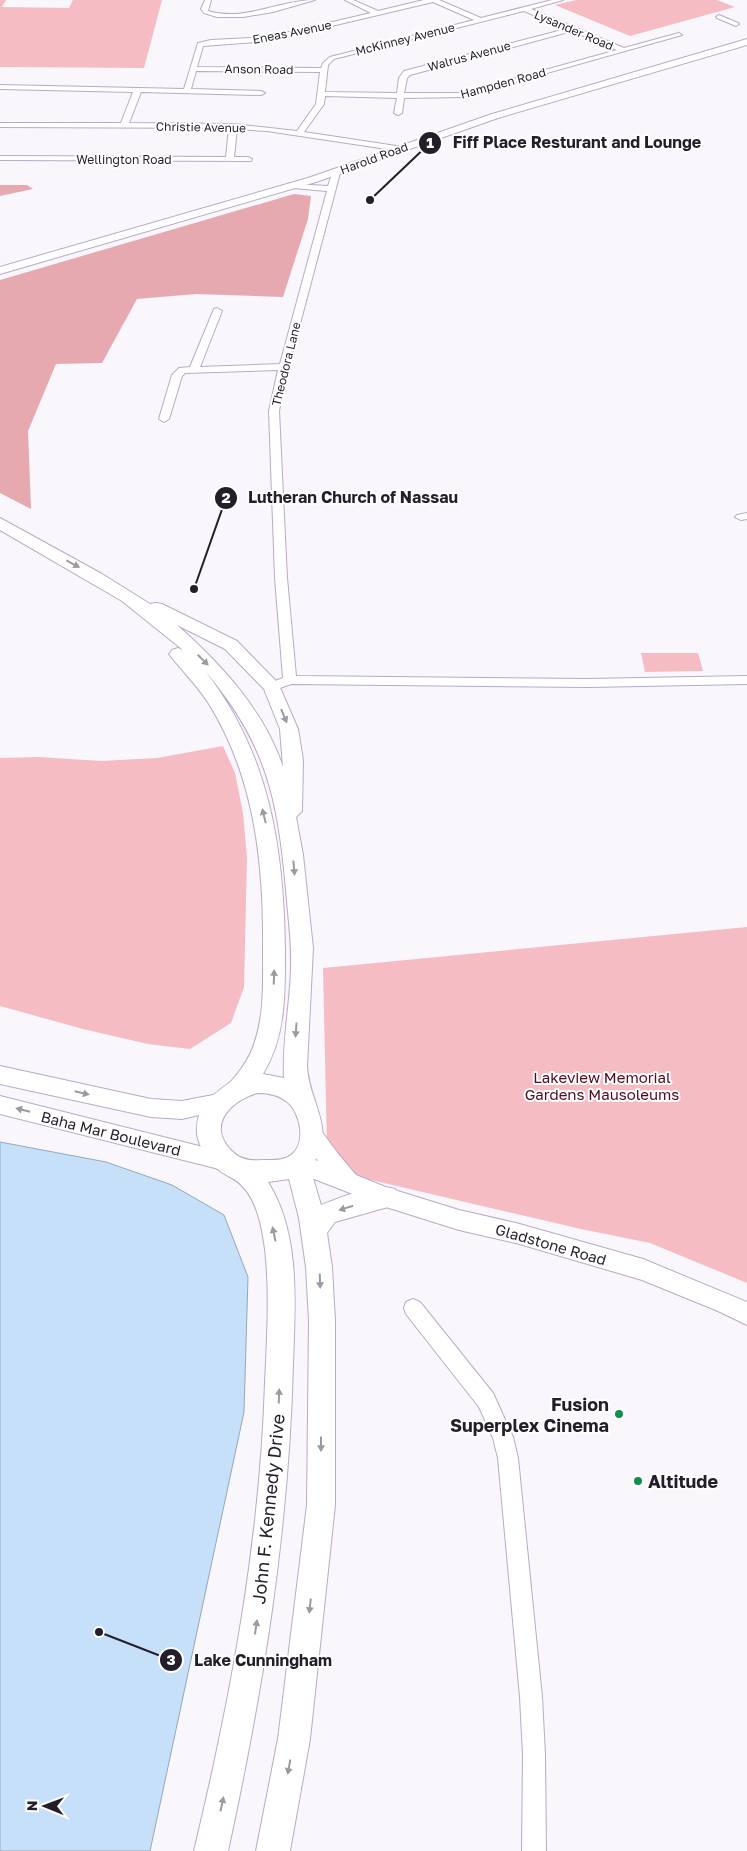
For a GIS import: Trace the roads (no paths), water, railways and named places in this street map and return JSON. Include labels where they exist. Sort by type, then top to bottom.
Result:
[{"type":"highway","points":[[0,523],[126,596],[192,649],[237,698],[251,720],[271,759],[292,840]]},
{"type":"highway","points":[[0,538],[115,606],[151,631],[180,656],[216,700],[248,761],[266,827],[270,854],[274,933],[272,1004],[268,1036],[256,1066],[239,1088],[218,1103]]},
{"type":"highway","points":[[126,596],[143,602],[231,645],[272,687],[289,729],[293,760],[292,840],[302,956],[295,1066],[296,1081],[310,1116],[312,1134],[306,1155],[298,1164],[266,1172],[234,1166]]},
{"type":"highway","points":[[239,1088],[257,1083],[277,1085],[294,1093],[305,1104]]},
{"type":"highway","name":"John F. Kennedy Drive","points":[[211,1851],[239,1726],[255,1637],[268,1547],[277,1455],[280,1364],[279,1267],[275,1234],[266,1202],[259,1187],[212,1147],[208,1132],[210,1117],[218,1103]]},
{"type":"highway","points":[[273,1851],[294,1739],[321,1505],[322,1321],[319,1267],[314,1230],[298,1164]]},
{"type":"highway","points":[[314,1230],[326,1214],[386,1197]]},
{"type":"main road","name":"Harold Road","points":[[0,271],[336,173],[495,116],[745,44]]},
{"type":"main road","name":"Baha Mar Boulevard","points":[[0,1075],[151,1108],[182,1110],[218,1103]]},
{"type":"main road","name":"Baha Mar Boulevard","points":[[0,1105],[234,1166]]},
{"type":"main road","name":"Gladstone Road","points":[[312,1134],[331,1162],[351,1183]]},
{"type":"main road","name":"Gladstone Road","points":[[298,1164],[386,1197],[460,1220],[516,1233],[642,1270],[726,1303],[747,1314]]},
{"type":"street","points":[[208,0],[204,9],[206,12],[222,15],[260,12],[312,0]]},
{"type":"street","points":[[348,0],[377,13]]},
{"type":"street","points":[[433,0],[480,20]]},
{"type":"street","name":"Eneas Avenue","points":[[187,92],[199,46],[204,43],[268,40],[433,0]]},
{"type":"street","name":"McKinney Avenue","points":[[324,70],[325,64],[337,56],[560,0]]},
{"type":"street","name":"Lysander Road","points":[[525,9],[623,50]]},
{"type":"street","points":[[719,17],[735,22]]},
{"type":"street","name":"Walrus Avenue","points":[[398,113],[403,78],[407,73],[572,29]]},
{"type":"street","points":[[670,31],[687,39]]},
{"type":"street","name":"Hampden Road","points":[[322,94],[462,95],[679,35]]},
{"type":"street","name":"Anson Road","points":[[194,68],[324,70]]},
{"type":"street","points":[[300,133],[316,111],[322,94],[324,70]]},
{"type":"street","points":[[0,87],[262,93]]},
{"type":"street","points":[[124,126],[138,90]]},
{"type":"street","name":"Christie Avenue","points":[[0,125],[233,126],[300,133],[400,149]]},
{"type":"street","points":[[230,159],[233,126]]},
{"type":"street","name":"Wellington Road","points":[[0,158],[248,159]]},
{"type":"street","name":"Theodora Lane","points":[[290,680],[273,428],[278,388],[336,173]]},
{"type":"street","points":[[292,186],[332,189]]},
{"type":"street","points":[[194,368],[217,311]]},
{"type":"street","points":[[164,419],[176,375],[182,370],[194,368],[284,367]]},
{"type":"street","points":[[272,687],[290,680],[588,683],[747,680]]},
{"type":"street","points":[[413,1308],[486,1400],[503,1437],[508,1458],[531,1697],[534,1755],[534,1851]]},
{"type":"water","points":[[0,1142],[106,1162],[172,1185],[224,1215],[248,1277],[244,1412],[150,1851],[0,1851]]},
{"type":"place","name":"Fiff Place Resturant and Lounge","points":[[370,200]]},
{"type":"place","name":"Lutheran Church of Nassau","points":[[194,589]]},
{"type":"place","name":"Fusion Superplex Cinema","points":[[619,1414]]},
{"type":"place","name":"Altitude","points":[[638,1481]]},
{"type":"place","name":"Lake Cunningham","points":[[99,1632]]},
{"type":"park label","name":"Lakeview Memorial Gardens Mausoleums","points":[[602,1086]]}]
